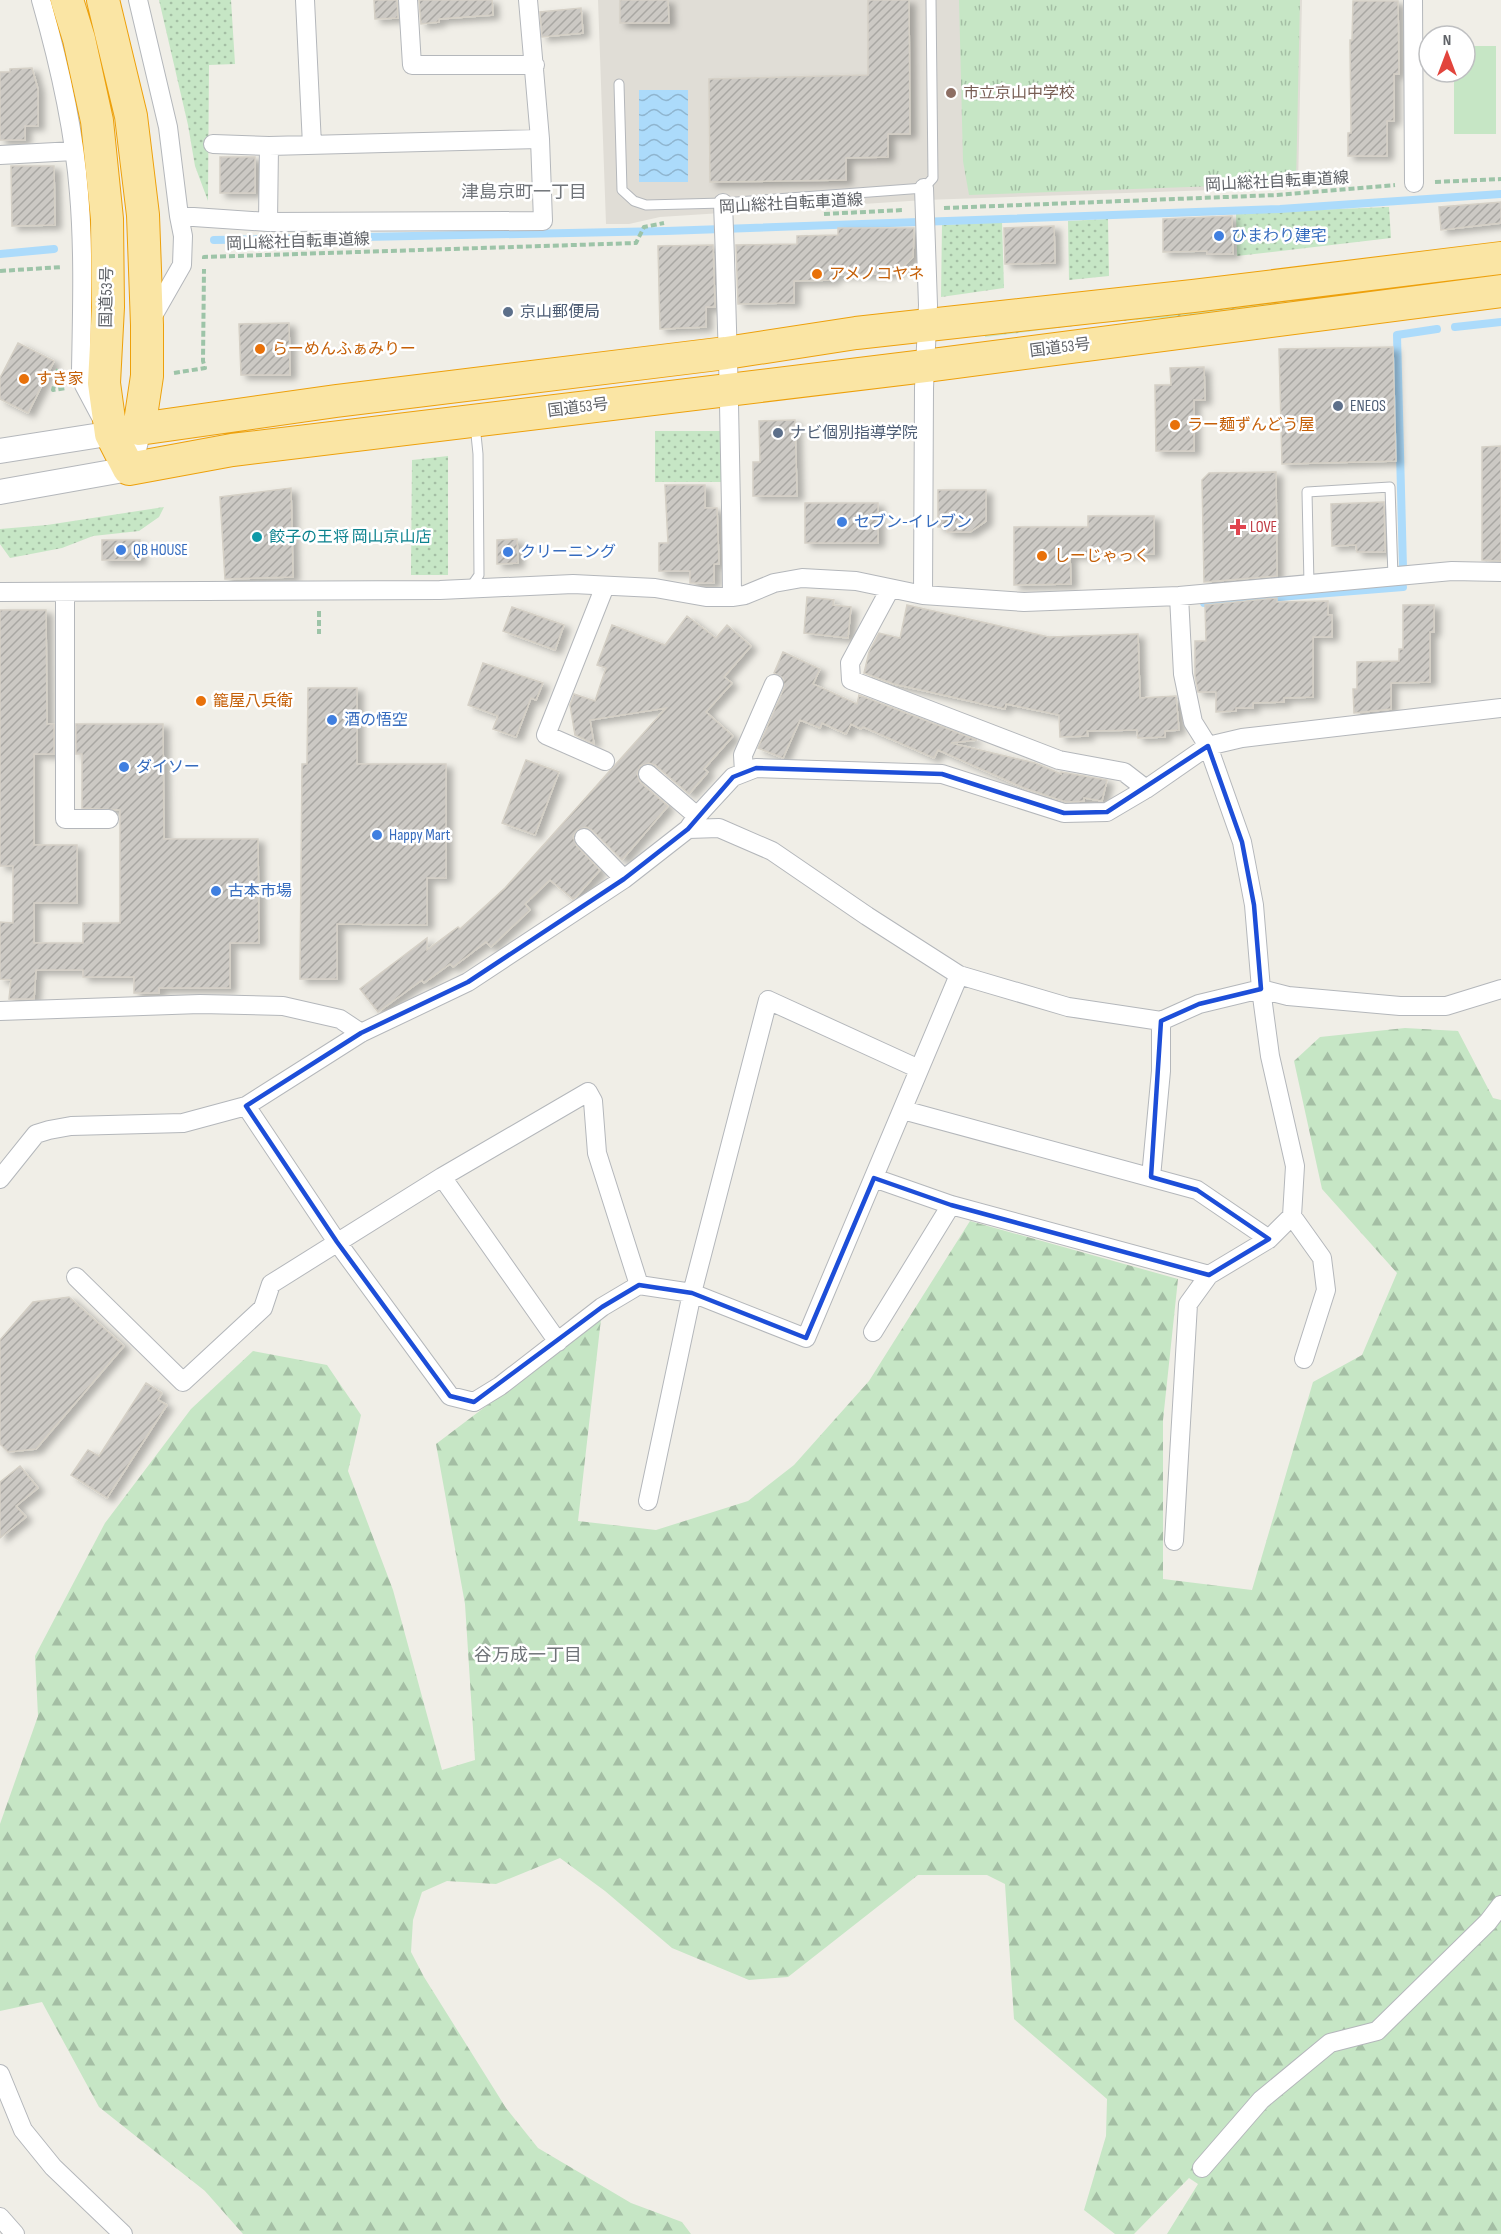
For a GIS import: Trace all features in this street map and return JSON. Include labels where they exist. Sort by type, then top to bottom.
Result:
[{"type":"highway","name":"国道53号","points":[[67,0],[79,39],[97,121],[105,197],[108,308],[104,382],[125,432],[129,468],[232,450],[925,366],[1501,291]]},
{"type":"highway","points":[[103,0],[131,116],[144,225],[147,376],[125,432]]},
{"type":"highway","points":[[125,432],[336,401],[726,353],[856,333],[1193,296],[1501,258]]},
{"type":"highway","points":[[147,376],[167,404],[203,420]]},
{"type":"street","points":[[41,0],[64,93],[79,192],[83,264],[81,371],[84,385],[125,432]]},
{"type":"street","points":[[138,0],[168,128],[183,236],[182,265],[147,325]]},
{"type":"street","points":[[305,0],[312,145]]},
{"type":"street","points":[[408,0],[412,65],[535,64]]},
{"type":"street","points":[[179,216],[268,222],[543,221],[535,64],[528,0]]},
{"type":"street","points":[[1413,0],[1414,183]]},
{"type":"street","points":[[213,144],[269,146],[540,139]]},
{"type":"street","points":[[268,222],[269,146]]},
{"type":"street","points":[[0,155],[74,151]]},
{"type":"street","points":[[923,595],[927,325],[924,188]]},
{"type":"street","points":[[723,202],[726,353],[730,389],[732,597]]},
{"type":"street","points":[[0,452],[125,432]]},
{"type":"street","points":[[0,492],[129,468]]},
{"type":"street","points":[[0,592],[429,590],[573,584],[655,588],[706,597],[732,597],[745,595],[774,583],[802,578],[856,581],[923,595],[1024,602],[1179,596],[1452,571],[1501,572]]},
{"type":"street","points":[[605,586],[546,735],[605,761]]},
{"type":"street","points":[[890,589],[850,663],[851,680],[1059,759],[1124,772],[1146,789]]},
{"type":"street","points":[[65,592],[65,819],[109,819]]},
{"type":"street","points":[[1179,596],[1183,674],[1192,722],[1208,746],[1242,842],[1254,905],[1261,989],[1270,1056],[1295,1166],[1292,1216],[1322,1258],[1326,1290],[1304,1359]]},
{"type":"street","points":[[744,772],[743,755],[774,684]]},
{"type":"street","points":[[0,1179],[36,1134],[49,1130],[71,1126],[183,1123],[246,1106],[361,1033],[468,982],[624,879],[693,823],[734,777],[756,768],[942,774],[1064,813],[1107,812],[1146,789],[1208,746],[1242,738],[1501,708]]},
{"type":"street","points":[[648,774],[693,823],[719,828],[772,851],[959,975],[1068,1007],[1161,1021],[1199,1004],[1261,989],[1288,996],[1400,1006],[1446,1006],[1501,989]]},
{"type":"street","points":[[584,838],[624,879]]},
{"type":"street","points":[[246,1106],[337,1242],[450,1396],[474,1402],[500,1386],[602,1307],[639,1285],[692,1293],[806,1338],[959,975]]},
{"type":"street","points":[[648,1501],[692,1293],[768,1000],[919,1069]]},
{"type":"street","points":[[0,1011],[200,1004],[283,1006],[340,1019],[361,1033]]},
{"type":"street","points":[[1151,1177],[1161,1071],[1161,1021]]},
{"type":"street","points":[[76,1277],[183,1382],[263,1308],[271,1284],[442,1177],[588,1092],[593,1101],[597,1153],[639,1285]]},
{"type":"street","points":[[903,1110],[1197,1190],[1269,1239]]},
{"type":"street","points":[[442,1177],[558,1342]]},
{"type":"street","points":[[874,1178],[951,1205],[1209,1275]]},
{"type":"street","points":[[873,1332],[951,1205]]},
{"type":"street","points":[[1174,1541],[1188,1304],[1209,1275],[1269,1239],[1292,1216]]},
{"type":"street","points":[[1202,2168],[1261,2100],[1330,2043],[1377,2031],[1488,1922],[1501,1905]]},
{"type":"street","points":[[0,2074],[23,2130],[53,2167],[123,2234]]},
{"type":"street","points":[[0,2217],[15,2234]]},
{"type":"lane","points":[[620,84],[622,190],[634,201],[646,205],[723,202],[924,188],[933,178],[931,0]]},
{"type":"lane","points":[[470,588],[479,575],[478,454],[475,420]]},
{"type":"lane","points":[[1309,584],[1307,492],[1390,488],[1393,577]]},
{"type":"path","name":"岡山総社自転車道線","points":[[819,215],[926,215],[1336,192],[1414,183],[1501,179]]},
{"type":"path","name":"岡山総社自転車道線","points":[[205,368],[203,361],[204,257],[636,243],[644,227],[673,223]]},
{"type":"path","points":[[0,272],[66,266]]},
{"type":"path","points":[[319,612],[319,634]]},
{"type":"highlighted area","points":[[1208,746],[1242,842],[1254,905],[1261,989],[1199,1004],[1161,1021],[1151,1177],[1197,1190],[1269,1239],[1209,1275],[951,1205],[874,1178],[806,1338],[692,1293],[639,1285],[602,1307],[474,1402],[450,1396],[337,1242],[246,1106],[361,1033],[468,982],[624,879],[688,829],[733,777],[756,768],[942,774],[1064,813],[1107,812]]},
{"type":"shaded area","name":"市立京山中学校","points":[[598,0],[1302,0],[1298,187],[925,200],[660,217],[629,224],[606,224]]},
{"type":"green space","points":[[159,0],[231,0],[235,64],[209,65],[208,201],[195,166],[188,125]]},
{"type":"green space","points":[[959,0],[1300,0],[1296,183],[969,195],[963,161]]},
{"type":"green space","points":[[1477,46],[1496,46],[1496,134],[1454,134],[1454,84],[1477,84]]},
{"type":"green space","points":[[1389,207],[1391,238],[1237,256],[1236,213]]},
{"type":"green space","points":[[1108,219],[1109,276],[1069,280],[1068,221]]},
{"type":"green space","points":[[1002,222],[1004,288],[941,297],[942,225]]},
{"type":"green space","points":[[1501,270],[1501,276],[1164,318],[1097,323],[985,337],[985,334]]},
{"type":"green space","points":[[655,431],[722,431],[723,482],[655,482]]},
{"type":"green space","points":[[448,456],[448,575],[411,575],[412,460]]},
{"type":"green space","points":[[164,507],[159,517],[139,531],[93,536],[62,548],[10,558],[0,544],[0,529],[47,525]]},
{"type":"green space","points":[[1405,1028],[1458,1031],[1493,1098],[1501,1100],[1501,2234],[1167,2234],[1198,2184],[1189,2178],[1134,2234],[1115,2234],[1084,2210],[1106,2136],[1107,2099],[1014,2019],[1005,1884],[987,1875],[918,1875],[788,1977],[749,1980],[672,1948],[605,1891],[560,1858],[496,1884],[447,1881],[422,1892],[413,1920],[411,1952],[424,1977],[506,2108],[538,2148],[631,2203],[682,2222],[691,2234],[243,2234],[205,2191],[99,2107],[42,2002],[0,2011],[0,1824],[38,1716],[35,1656],[105,1523],[191,1409],[253,1351],[327,1365],[361,1415],[348,1471],[393,1590],[442,1770],[475,1760],[465,1604],[436,1444],[601,1319],[578,1521],[656,1530],[748,1501],[794,1465],[869,1381],[970,1221],[1178,1279],[1163,1420],[1163,1579],[1252,1590],[1313,1382],[1362,1355],[1397,1273],[1322,1189],[1294,1061],[1320,1037]]},
{"type":"water","points":[[639,90],[688,90],[688,182],[639,182]]},
{"type":"building","points":[[374,0],[397,0],[398,18],[375,19]]},
{"type":"building","points":[[419,0],[492,0],[493,15],[439,19],[439,22],[421,24]]},
{"type":"building","points":[[620,0],[668,0],[669,23],[620,23]]},
{"type":"building","points":[[868,0],[909,0],[910,134],[888,134],[888,157],[846,158],[846,180],[710,182],[709,79],[868,75]]},
{"type":"building","points":[[1353,1],[1398,1],[1399,74],[1394,74],[1394,121],[1387,121],[1387,156],[1348,156],[1348,133],[1351,133],[1350,40],[1352,40]]},
{"type":"building","points":[[581,8],[583,33],[542,37],[540,12]]},
{"type":"building","points":[[32,68],[38,89],[38,126],[25,126],[25,140],[0,140],[0,72]]},
{"type":"building","points":[[220,157],[255,157],[255,193],[220,193]]},
{"type":"building","points":[[11,166],[54,166],[55,225],[12,226]]},
{"type":"building","points":[[1501,202],[1501,223],[1441,230],[1439,207]]},
{"type":"building","points":[[1232,216],[1233,254],[1207,254],[1207,251],[1163,252],[1163,219]]},
{"type":"building","points":[[1054,226],[1055,263],[1005,264],[1004,228]]},
{"type":"building","points":[[838,228],[914,228],[913,257],[898,271],[887,274],[834,275],[834,280],[794,281],[794,303],[738,304],[736,245],[797,244],[797,236],[838,235]]},
{"type":"building","points":[[713,245],[715,307],[706,307],[706,327],[660,329],[658,246]]},
{"type":"building","points":[[289,323],[290,375],[241,375],[239,324]]},
{"type":"building","points":[[18,343],[54,361],[28,413],[0,399],[0,378]]},
{"type":"building","points":[[1393,347],[1396,461],[1282,464],[1279,349]]},
{"type":"building","name":"ラー麺ずんどう屋","points":[[1204,367],[1205,400],[1194,400],[1194,451],[1156,451],[1155,385],[1171,385],[1170,368]]},
{"type":"building","points":[[795,420],[797,496],[753,496],[753,462],[760,462],[759,421]]},
{"type":"building","points":[[1501,446],[1501,561],[1482,560],[1482,447]]},
{"type":"building","points":[[1276,472],[1277,576],[1204,582],[1202,480],[1209,473]]},
{"type":"building","points":[[665,485],[705,485],[705,508],[717,508],[719,564],[714,564],[714,583],[690,583],[690,571],[659,571],[659,543],[668,543]]},
{"type":"building","name":"餃子の王将 岡山京山店","points":[[291,488],[293,577],[225,579],[220,497]]},
{"type":"building","points":[[938,490],[986,490],[986,521],[970,532],[947,532],[947,527],[938,527]]},
{"type":"building","points":[[1384,502],[1385,552],[1357,552],[1356,545],[1332,546],[1331,504]]},
{"type":"building","points":[[805,503],[878,503],[878,543],[805,543]]},
{"type":"building","points":[[1088,516],[1154,516],[1154,554],[1070,555],[1071,584],[1014,585],[1014,527],[1088,527]]},
{"type":"building","points":[[517,539],[518,563],[497,564],[497,540]]},
{"type":"building","points":[[102,540],[140,540],[140,560],[102,560]]},
{"type":"building","points":[[807,597],[834,600],[833,605],[851,607],[848,638],[804,633]]},
{"type":"building","points":[[1277,598],[1277,602],[1328,601],[1328,615],[1332,615],[1332,637],[1313,637],[1313,697],[1284,698],[1284,702],[1253,703],[1253,708],[1236,708],[1236,711],[1216,712],[1216,692],[1198,692],[1195,676],[1195,641],[1206,641],[1205,605]]},
{"type":"building","points":[[907,605],[1049,637],[1138,634],[1140,698],[1176,696],[1179,730],[1165,731],[1165,737],[1138,738],[1137,730],[1087,731],[1088,736],[1060,737],[1059,715],[1006,704],[1005,709],[894,684],[864,673],[869,652],[879,633],[900,638]]},
{"type":"building","points":[[1403,605],[1434,605],[1434,632],[1430,632],[1430,682],[1391,683],[1391,709],[1354,713],[1353,689],[1357,689],[1357,662],[1399,661],[1399,649],[1403,649]]},
{"type":"building","points":[[512,607],[564,625],[555,650],[503,631]]},
{"type":"building","points":[[0,610],[46,610],[47,724],[54,724],[54,754],[34,754],[34,845],[77,845],[77,903],[34,903],[34,943],[83,943],[83,923],[120,923],[120,810],[82,808],[82,754],[76,754],[76,724],[163,724],[164,839],[258,839],[259,943],[230,943],[230,988],[159,988],[159,993],[134,993],[134,977],[83,977],[83,970],[36,970],[34,999],[9,999],[11,980],[0,979],[0,922],[13,923],[13,866],[0,866]]},
{"type":"building","points":[[687,616],[716,638],[727,625],[751,646],[724,677],[732,683],[706,712],[733,736],[704,769],[708,772],[689,794],[655,765],[649,763],[640,766],[637,773],[640,782],[668,806],[622,860],[592,830],[586,827],[577,830],[573,836],[576,845],[600,870],[576,897],[573,899],[550,880],[525,904],[530,910],[491,947],[486,942],[453,967],[450,964],[424,983],[422,980],[378,1012],[360,989],[427,938],[427,950],[458,927],[460,929],[505,888],[666,708],[590,720],[594,744],[575,735],[570,705],[574,694],[595,701],[606,668],[597,665],[612,625],[665,645]]},
{"type":"building","points":[[783,652],[820,669],[813,684],[857,704],[859,695],[977,740],[951,743],[1035,763],[1061,774],[1061,772],[1107,780],[1102,801],[1084,798],[1084,801],[1066,802],[1024,788],[938,750],[934,758],[851,724],[846,734],[822,723],[820,728],[800,720],[783,758],[758,748],[784,688],[783,678],[774,673]]},
{"type":"building","points":[[483,663],[543,683],[536,700],[531,698],[516,737],[493,729],[498,716],[468,705]]},
{"type":"building","points":[[308,688],[357,688],[357,764],[446,764],[446,878],[427,878],[427,925],[337,924],[337,979],[300,979],[302,764],[307,764]]},
{"type":"building","points":[[526,760],[559,772],[535,835],[502,823]]},
{"type":"building","points":[[69,1297],[124,1346],[36,1449],[8,1452],[0,1444],[0,1340],[33,1302]]},
{"type":"building","points":[[146,1383],[162,1393],[158,1400],[167,1405],[107,1498],[71,1475],[88,1450],[99,1456]]},
{"type":"building","points":[[20,1466],[38,1488],[16,1506],[26,1517],[0,1538],[0,1482]]},
{"type":"waterway","points":[[214,240],[666,231],[1280,209],[1501,194]]},
{"type":"waterway","points":[[0,254],[54,249]]},
{"type":"waterway","points":[[1455,327],[1501,322]]},
{"type":"waterway","points":[[1403,568],[1397,335],[1437,329]]},
{"type":"waterway","points":[[1204,603],[1403,587]]},
{"type":"place","name":"市立京山中学校","points":[[951,93]]},
{"type":"place","name":"ひまわり建宅","points":[[1219,236]]},
{"type":"place","name":"アメノコヤネ","points":[[817,274]]},
{"type":"place","name":"京山郵便局","points":[[508,312]]},
{"type":"place","name":"らーめんふぁみりー","points":[[260,349]]},
{"type":"place","name":"すき家","points":[[24,379]]},
{"type":"place","name":"ENEOS","points":[[1338,406]]},
{"type":"place","name":"ラー麺ずんどう屋","points":[[1175,425]]},
{"type":"place","name":"ナビ個別指導学院","points":[[778,433]]},
{"type":"place","name":"セブン-イレブン","points":[[842,522]]},
{"type":"place","name":"LOVE","points":[[1238,527]]},
{"type":"place","name":"餃子の王将 岡山京山店","points":[[257,537]]},
{"type":"place","name":"QB HOUSE","points":[[121,550]]},
{"type":"place","name":"クリーニング","points":[[508,552]]},
{"type":"place","name":"しーじゃっく","points":[[1042,556]]},
{"type":"place","name":"籠屋八兵衛","points":[[201,701]]},
{"type":"place","name":"酒の悟空","points":[[332,720]]},
{"type":"place","name":"ダイソー","points":[[124,767]]},
{"type":"place","name":"Happy Mart","points":[[377,835]]},
{"type":"place","name":"古本市場","points":[[216,891]]},
{"type":"district","name":"津島京町一丁目","points":[[524,192]]},
{"type":"district","name":"谷万成一丁目","points":[[528,1655]]}]
